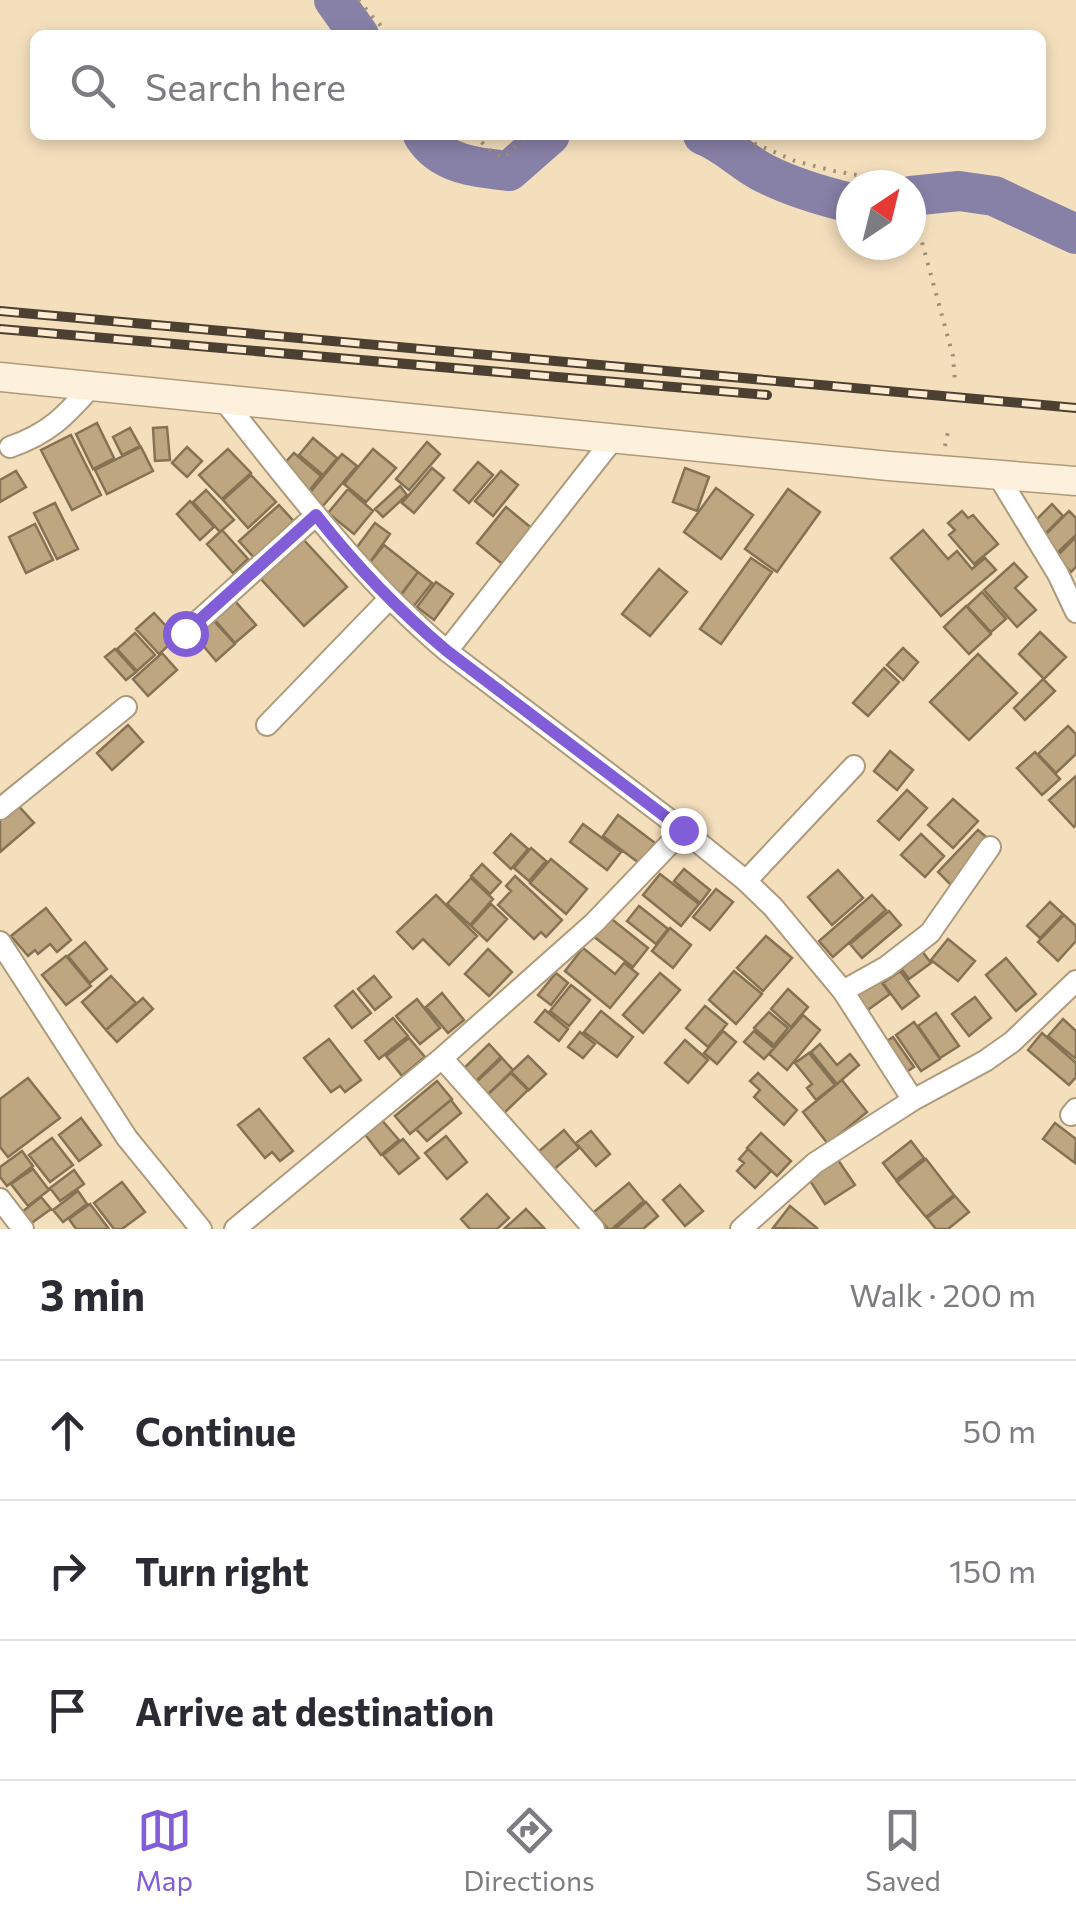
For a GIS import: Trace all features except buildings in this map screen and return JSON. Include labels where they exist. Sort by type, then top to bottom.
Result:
[{"type":"main road","points":[[0,376],[889,466],[1076,481]]},
{"type":"street","points":[[10,447],[36,438],[62,419],[93,385]]},
{"type":"street","points":[[220,397],[316,515],[412,622],[683,830],[773,907],[842,992],[913,1100]]},
{"type":"street","points":[[447,651],[614,438]]},
{"type":"street","points":[[997,474],[1058,574],[1076,612]]},
{"type":"street","points":[[185,633],[316,515]]},
{"type":"street","points":[[267,725],[389,598]]},
{"type":"street","points":[[0,809],[126,707]]},
{"type":"street","points":[[746,880],[854,766]]},
{"type":"street","points":[[235,1229],[442,1058],[594,923],[683,830]]},
{"type":"street","points":[[842,992],[930,933],[990,847]]},
{"type":"street","points":[[0,942],[127,1138],[202,1229]]},
{"type":"street","points":[[742,1229],[815,1163],[1012,1042],[1076,981]]},
{"type":"street","points":[[442,1058],[594,1229]]},
{"type":"street","points":[[0,1199],[23,1229]]},
{"type":"path","points":[[358,0],[384,30]]},
{"type":"path","points":[[479,140],[504,158],[522,140]]},
{"type":"path","points":[[747,140],[795,161],[836,171]]},
{"type":"path","points":[[926,253],[953,356],[954,381]]},
{"type":"waterway","points":[[334,0],[355,30]]},
{"type":"waterway","points":[[427,140],[450,159],[509,171],[544,140]]},
{"type":"waterway","points":[[714,140],[776,179],[836,199]]},
{"type":"waterway","points":[[926,194],[959,191],[994,196],[1076,234]]},
{"type":"railway","points":[[0,311],[1076,408]]},
{"type":"railway","points":[[0,329],[767,395]]},
{"type":"route","points":[[185,633],[316,515],[412,622],[683,830]]}]
